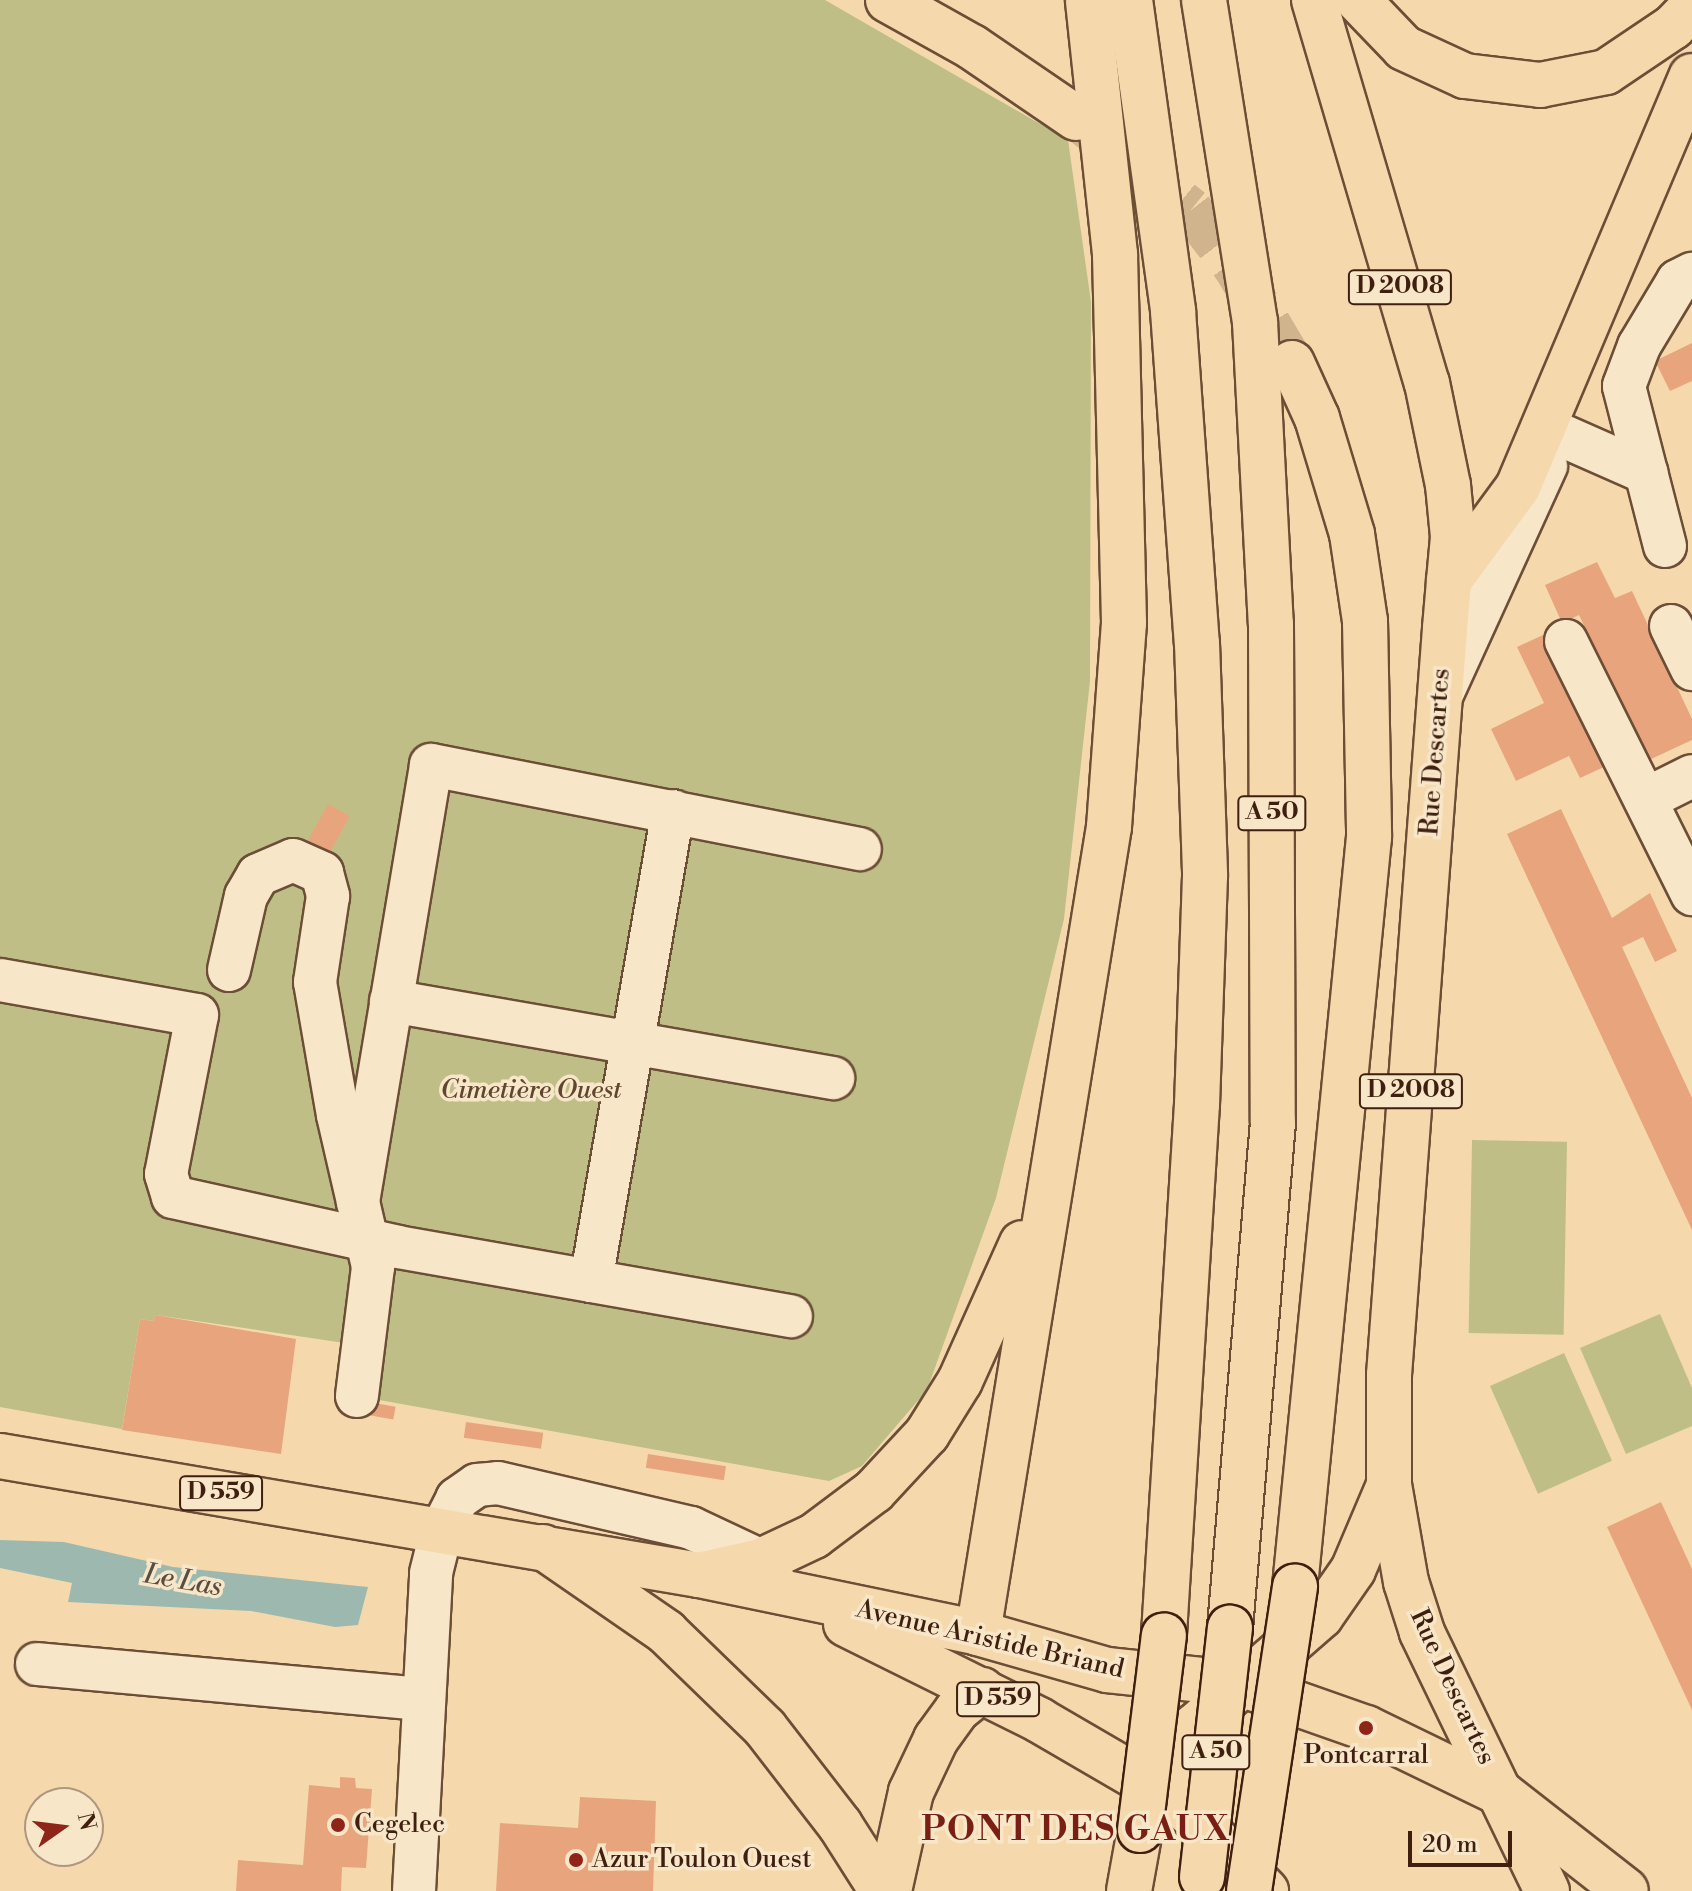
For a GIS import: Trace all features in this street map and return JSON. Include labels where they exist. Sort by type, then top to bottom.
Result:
[{"type":"main road","points":[[888,0],[972,47],[1076,118]]},
{"type":"main road","points":[[982,1690],[978,1633],[1050,1166],[1109,827],[1124,623],[1115,254],[1088,0]]},
{"type":"main road","name":"A 50","points":[[1129,1891],[1140,1830],[1164,1635],[1197,1104],[1205,876],[1197,643],[1173,311],[1130,0]]},
{"type":"main road","name":"A 50","points":[[1201,1884],[1230,1628],[1273,1122],[1271,624],[1255,322],[1204,0]]},
{"type":"main road","name":"D 2008","points":[[1314,0],[1427,383],[1448,485],[1453,537],[1449,581]]},
{"type":"main road","points":[[1358,0],[1404,48],[1429,60],[1465,76],[1540,85],[1606,72],[1692,7]]},
{"type":"main road","points":[[1449,581],[1518,487],[1552,432],[1692,76]]},
{"type":"main road","points":[[1249,1891],[1295,1586],[1369,821],[1365,621],[1352,534],[1317,418],[1292,363]]},
{"type":"main road","name":"Rue Descartes","points":[[1449,581],[1389,1375],[1389,1485],[1406,1582],[1422,1632],[1502,1794]]},
{"type":"main road","points":[[771,1578],[814,1536],[862,1500],[927,1434],[960,1381],[1006,1284],[1050,1166]]},
{"type":"main road","name":"D 559","points":[[0,1456],[699,1575],[771,1578]]},
{"type":"main road","name":"Rue Descartes","points":[[1203,1822],[1188,1767],[1189,1746],[1195,1726],[1321,1616],[1342,1590],[1389,1485]]},
{"type":"main road","points":[[543,1547],[666,1632],[765,1728],[840,1825],[882,1891]]},
{"type":"main road","name":"Avenue Aristide Briand","points":[[771,1578],[1107,1670],[1241,1684],[1366,1728],[1502,1794]]},
{"type":"main road","name":"Avenue Aristide Briand","points":[[771,1578],[982,1690],[1178,1801],[1203,1822],[1266,1891]]},
{"type":"main road","points":[[889,1891],[911,1792],[936,1739],[957,1710],[982,1690],[1107,1670]]},
{"type":"main road","points":[[1502,1794],[1547,1891]]},
{"type":"main road","points":[[1502,1794],[1626,1891]]},
{"type":"street","points":[[1440,698],[1552,432],[1692,123]]},
{"type":"street","points":[[1665,546],[1624,386],[1639,346],[1678,281],[1692,274]]},
{"type":"street","points":[[1552,432],[1647,473]]},
{"type":"street","points":[[1671,626],[1692,669]]},
{"type":"street","points":[[1566,641],[1692,894]]},
{"type":"street","points":[[362,1221],[391,1001],[431,765],[860,849]]},
{"type":"street","points":[[1646,799],[1692,776]]},
{"type":"street","points":[[591,1281],[673,811]]},
{"type":"street","points":[[229,970],[246,896],[258,875],[293,860],[322,873],[328,896],[315,982],[373,1267],[357,1396]]},
{"type":"street","points":[[0,980],[197,1015],[166,1174],[173,1197],[362,1221],[591,1281],[791,1316]]},
{"type":"street","points":[[391,1001],[833,1078]]},
{"type":"street","points":[[414,1891],[431,1573],[442,1529],[457,1499],[477,1485],[498,1483],[691,1528],[771,1578]]},
{"type":"street","points":[[37,1664],[422,1699]]},
{"type":"green space","name":"Cimetière Ouest","points":[[0,0],[825,0],[1068,140],[1091,302],[1090,681],[1064,919],[996,1198],[927,1390],[862,1466],[829,1481],[357,1396],[351,1344],[156,1315],[153,1321],[140,1319],[122,1429],[0,1407]]},
{"type":"green space","points":[[1472,1140],[1567,1142],[1564,1335],[1469,1333]]},
{"type":"green space","points":[[1660,1314],[1692,1388],[1692,1426],[1626,1454],[1580,1348]]},
{"type":"green space","points":[[1564,1353],[1612,1461],[1538,1494],[1490,1386]]},
{"type":"water","name":"Le Las","points":[[0,1540],[64,1542],[173,1567],[368,1587],[358,1625],[335,1627],[251,1611],[68,1602],[72,1583],[0,1568]]},
{"type":"building","points":[[1692,343],[1692,381],[1670,391],[1655,361]]},
{"type":"building","points":[[1597,562],[1615,598],[1632,591],[1692,719],[1692,740],[1649,760],[1579,615],[1562,623],[1545,585]]},
{"type":"building","points":[[1543,635],[1606,766],[1580,778],[1569,756],[1516,781],[1491,729],[1544,703],[1517,647]]},
{"type":"building","points":[[328,804],[350,816],[327,857],[305,845]]},
{"type":"building","points":[[1561,809],[1612,918],[1650,893],[1677,951],[1655,962],[1643,937],[1622,947],[1692,1098],[1692,1230],[1507,834]]},
{"type":"building","points":[[156,1315],[296,1339],[281,1454],[122,1430],[140,1319],[153,1321]]},
{"type":"building","points":[[369,1402],[396,1407],[393,1419],[367,1415]]},
{"type":"building","points":[[466,1422],[543,1433],[541,1449],[464,1438]]},
{"type":"building","points":[[648,1454],[726,1466],[724,1480],[646,1468]]},
{"type":"building","points":[[1661,1502],[1692,1569],[1692,1710],[1607,1527]]},
{"type":"building","name":"Cegelec","points":[[340,1777],[355,1778],[356,1788],[372,1789],[366,1868],[342,1867],[341,1891],[236,1891],[238,1860],[303,1865],[309,1785],[340,1788]]},
{"type":"building","name":"Azur Toulon Ouest","points":[[580,1797],[656,1801],[653,1891],[496,1891],[500,1823],[578,1828]]},
{"type":"tunnel","points":[[1078,119],[1191,210],[1235,267],[1292,363]]},
{"type":"place","name":"Pontcarral","points":[[1366,1728]]},
{"type":"place","name":"Cegelec","points":[[338,1825]]},
{"type":"place","name":"Azur Toulon Ouest","points":[[576,1860]]},
{"type":"district","name":"PONT DES GAUX","points":[[1076,1831]]}]
